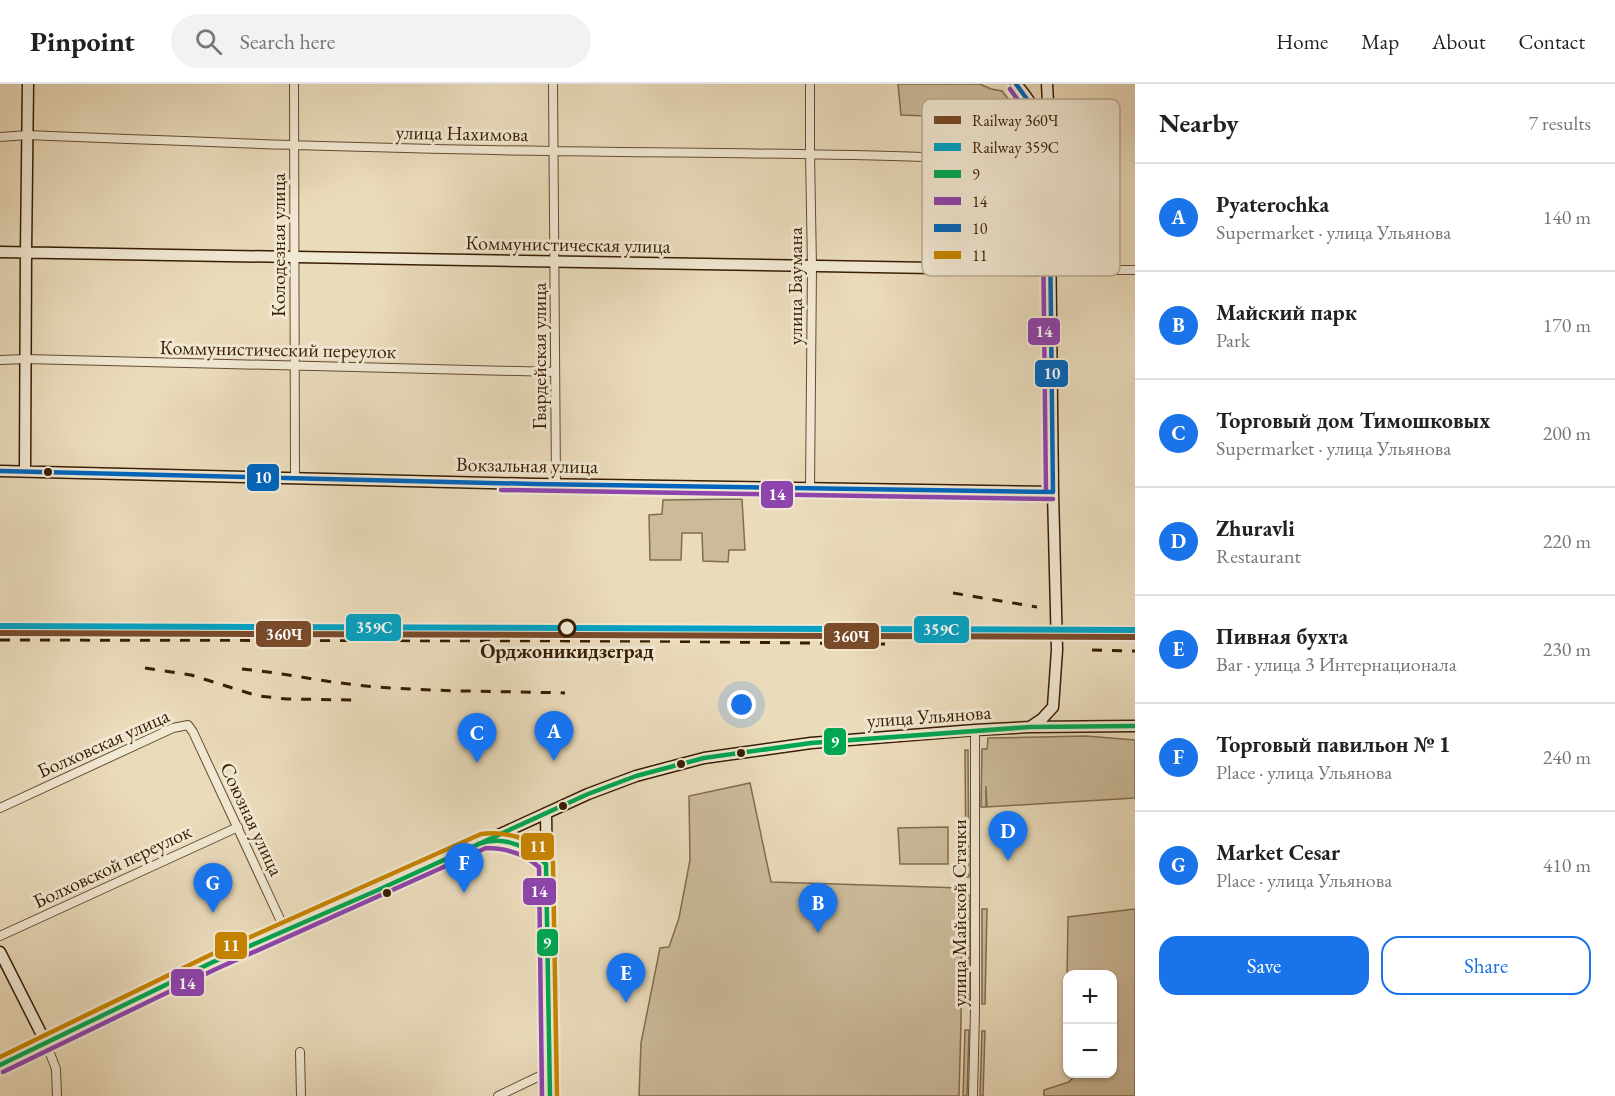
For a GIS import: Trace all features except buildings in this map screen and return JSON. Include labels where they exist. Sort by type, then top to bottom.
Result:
[{"type":"main road","points":[[25,471],[28,84]]},
{"type":"main road","points":[[1016,84],[1029,99]]},
{"type":"main road","points":[[1047,84],[1048,99]]},
{"type":"main road","name":"Коммунистическая улица","points":[[0,252],[922,268]]},
{"type":"main road","points":[[1050,276],[1057,650],[1053,709],[1071,727]]},
{"type":"main road","name":"Вокзальная улица","points":[[0,471],[501,483],[1053,492]]},
{"type":"main road","points":[[1030,727],[1053,709]]},
{"type":"main road","name":"улица Ульянова","points":[[0,1065],[285,930],[595,791],[636,776],[704,758],[811,743],[1030,727],[1135,726]]},
{"type":"main road","points":[[546,813],[550,1096]]},
{"type":"main road","points":[[484,841],[522,845],[538,855],[546,864]]},
{"type":"main road","points":[[0,952],[46,1043]]},
{"type":"street","name":"Колодезная улица","points":[[294,84],[295,478]]},
{"type":"street","name":"Гвардейская улица","points":[[553,84],[556,484]]},
{"type":"street","name":"улица Баумана","points":[[810,84],[812,267],[810,489]]},
{"type":"street","name":"улица Нахимова","points":[[0,137],[28,135],[294,146],[810,153],[922,157]]},
{"type":"street","name":"Коммунистический переулок","points":[[0,360],[555,372]]},
{"type":"street","name":"Болховская улица","points":[[0,808],[172,728],[188,724]]},
{"type":"street","name":"Союзная улица","points":[[188,724],[285,930]]},
{"type":"street","name":"улица Майской Стачки","points":[[973,1096],[975,730]]},
{"type":"street","name":"Болховской переулок","points":[[0,936],[238,827]]},
{"type":"street","points":[[46,1043],[56,1069],[57,1096]]},
{"type":"street","points":[[300,1052],[301,1096]]},
{"type":"street","points":[[498,1096],[550,1071]]},
{"type":"shaded area","points":[[898,84],[980,84],[1002,91],[1008,99],[922,99],[922,116],[901,115]]},
{"type":"shaded area","points":[[742,499],[745,550],[729,550],[728,562],[703,561],[702,533],[682,533],[681,560],[650,560],[649,515],[662,514],[663,500]]},
{"type":"shaded area","points":[[1086,736],[1135,740],[1135,798],[987,807],[986,786],[986,807],[981,807],[982,749],[987,749],[988,738]]},
{"type":"shaded area","points":[[965,750],[968,750],[969,877],[966,877]]},
{"type":"shaded area","points":[[750,783],[771,882],[962,888],[959,1096],[639,1096],[641,1043],[660,948],[669,947],[679,918],[690,860],[689,796]]},
{"type":"shaded area","points":[[948,827],[948,864],[900,864],[898,828]]},
{"type":"shaded area","points":[[966,895],[969,895],[969,1004],[965,1004]]},
{"type":"shaded area","points":[[982,909],[987,909],[985,1004],[982,1004]]},
{"type":"shaded area","points":[[1135,909],[1135,1096],[1044,1096],[1044,1090],[1069,1082],[1072,1078],[1117,1078],[1117,970],[1067,970],[1068,917]]},
{"type":"shaded area","points":[[965,1030],[969,1030],[967,1096],[963,1096]]},
{"type":"shaded area","points":[[982,1031],[985,1031],[983,1096],[980,1096]]},
{"type":"railway","points":[[953,593],[1037,607]]},
{"type":"railway","points":[[0,640],[650,641],[885,644]]},
{"type":"railway","points":[[1092,650],[1135,651]]},
{"type":"railway","points":[[145,668],[191,675],[258,696],[287,699],[356,700]]},
{"type":"railway","points":[[242,669],[391,688],[565,693]]},
{"type":"rail line","name":"359С","points":[[0,626],[1135,630]]},
{"type":"rail line","name":"360Ч","points":[[0,633],[1135,637]]},
{"type":"transit line","name":"10","points":[[1016,84],[1027,99]]},
{"type":"transit line","name":"14","points":[[1010,89],[1017,99]]},
{"type":"transit line","name":"14","points":[[1043,276],[1046,492]]},
{"type":"transit line","name":"10","points":[[1050,276],[1053,492]]},
{"type":"transit line","name":"10","points":[[0,471],[534,484],[1053,492]]},
{"type":"transit line","name":"14","points":[[501,490],[1053,499]]},
{"type":"transit line","name":"9","points":[[0,1065],[213,962],[588,794],[636,776],[704,758],[811,743],[1030,727],[1135,726]]},
{"type":"transit line","name":"11","points":[[0,1057],[210,955],[481,834],[491,833],[511,835],[531,842],[547,854],[553,862],[557,1096]]},
{"type":"transit line","name":"9","points":[[478,844],[497,841],[515,844],[531,852],[546,864],[550,1096]]},
{"type":"transit line","name":"14","points":[[3,1072],[216,969],[486,848],[493,848],[520,855],[539,867],[542,1096]]},
{"type":"place","name":"Орджоникидзеград","points":[[567,628]]},
{"type":"place","name":"Pyaterochka","points":[[554,761]]},
{"type":"place","name":"Торговый дом Тимошковых","points":[[477,763]]},
{"type":"place","name":"Zhuravli","points":[[1008,861]]},
{"type":"place","name":"Торговый павильон № 1","points":[[464,893]]},
{"type":"place","name":"Market Cesar","points":[[213,913]]},
{"type":"place","name":"Майский парк","points":[[818,933]]},
{"type":"place","name":"Пивная бухта","points":[[626,1003]]}]
